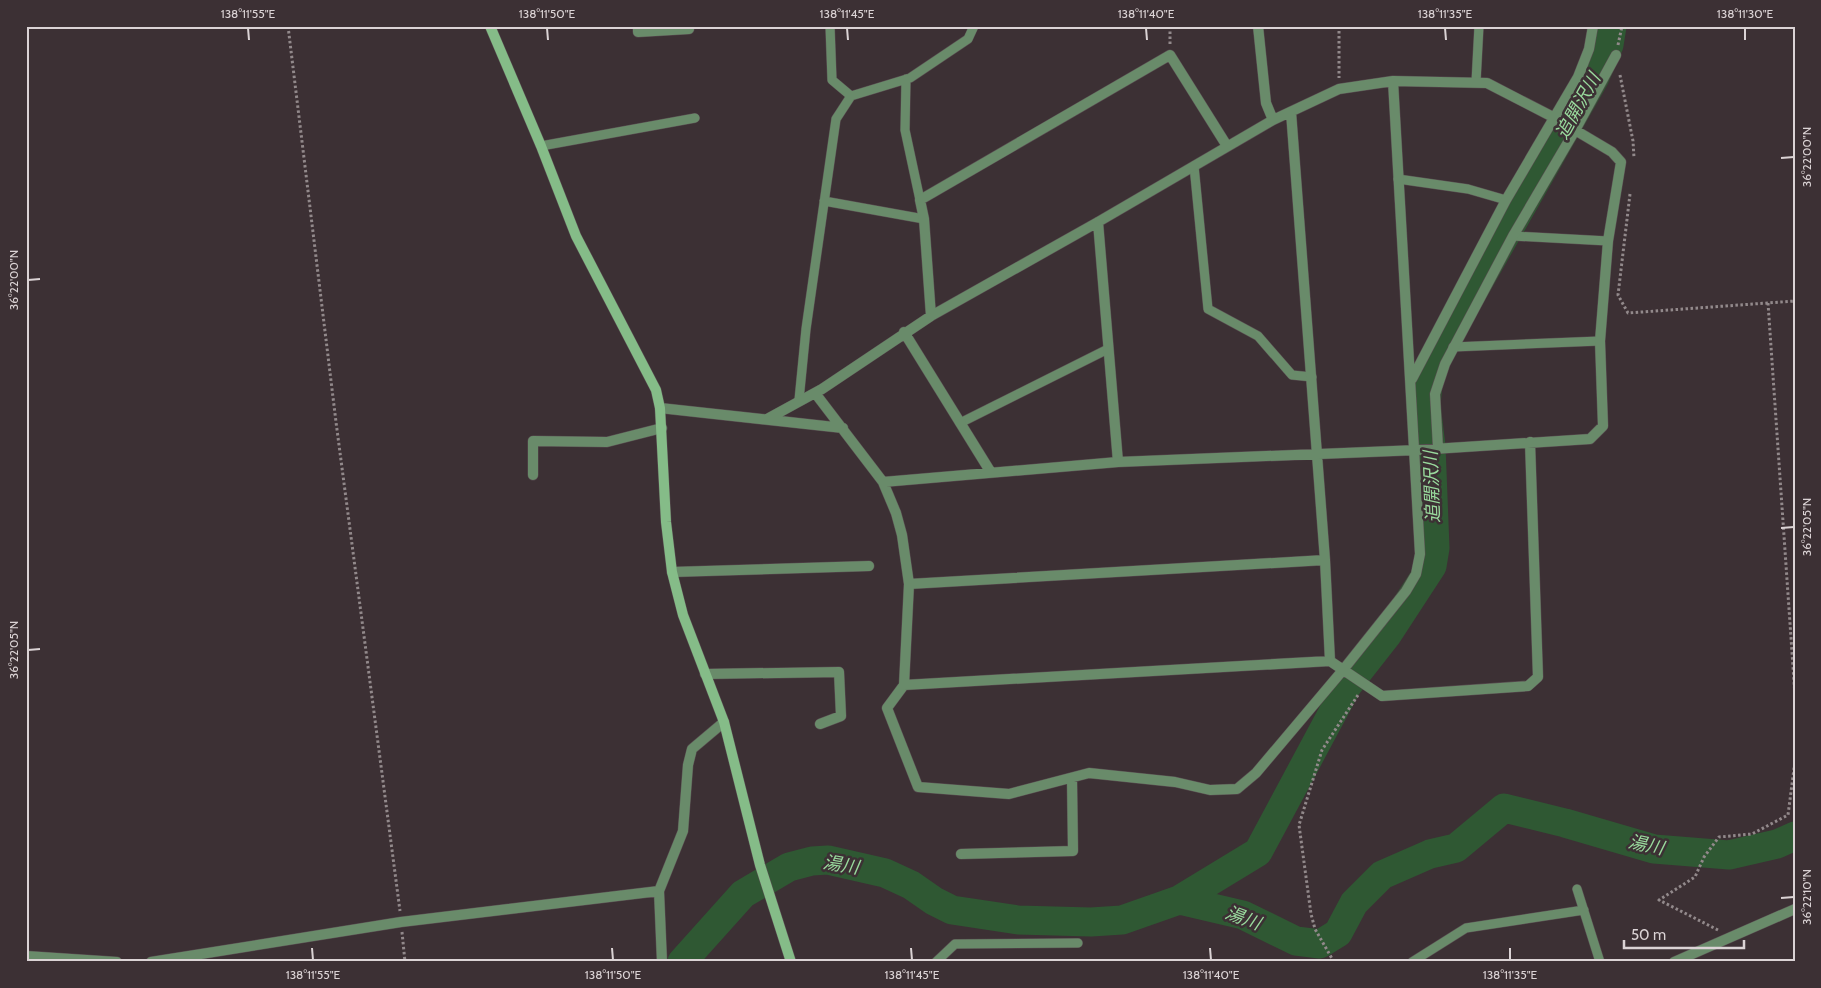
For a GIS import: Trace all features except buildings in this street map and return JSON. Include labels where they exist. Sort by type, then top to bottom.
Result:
[{"type":"street","points":[[490,26],[541,146],[576,236],[651,376],[660,408],[666,522],[672,572],[683,615],[724,722],[760,865],[790,962]]},
{"type":"street","points":[[638,26],[638,32],[689,29]]},
{"type":"street","points":[[1258,26],[1266,103],[1273,120]]},
{"type":"street","points":[[1411,380],[1506,200],[1556,120],[1578,77],[1589,49],[1593,26]]},
{"type":"street","points":[[931,316],[924,219],[920,200],[1170,55],[1227,146]]},
{"type":"street","points":[[1436,449],[1435,394],[1439,378],[1453,347],[1513,236],[1616,55]]},
{"type":"street","points":[[815,393],[884,482],[902,535],[909,584],[904,686],[887,708],[918,787],[1009,794],[1089,773],[1175,782],[1210,790],[1237,789],[1256,773],[1346,672],[1406,591],[1416,574],[1420,554],[1416,450],[1393,81]]},
{"type":"street","points":[[769,418],[815,393],[904,332],[931,316],[1273,120],[1339,89],[1393,81],[1487,83],[1612,152],[1620,162],[1608,241],[1600,341],[1603,426],[1590,439],[1416,450],[1118,462],[990,471],[884,482]]},
{"type":"street","points":[[1290,112],[1318,454],[1330,661]]},
{"type":"street","points":[[1098,222],[1118,462]]},
{"type":"street","points":[[904,332],[990,471]]},
{"type":"street","points":[[660,408],[769,418],[792,424],[843,428]]},
{"type":"street","points":[[533,475],[533,441],[607,442],[662,428]]},
{"type":"street","points":[[904,686],[1330,661],[1382,696],[1528,686],[1538,678],[1530,442]]},
{"type":"street","points":[[909,584],[1325,560]]},
{"type":"street","points":[[672,572],[869,566]]},
{"type":"street","points":[[705,674],[839,672],[841,716],[820,724]]},
{"type":"street","points":[[662,961],[659,891],[683,831],[688,765],[692,749],[724,722]]},
{"type":"street","points":[[961,854],[1073,851],[1072,779]]},
{"type":"street","points":[[151,962],[401,922],[659,891]]},
{"type":"street","points":[[1674,962],[1795,909]]},
{"type":"street","points":[[26,956],[117,962]]},
{"type":"lane","points":[[830,26],[832,80],[851,96]]},
{"type":"lane","points":[[799,400],[836,119],[851,96],[906,79],[968,39],[974,26]]},
{"type":"lane","points":[[1476,82],[1479,26]]},
{"type":"lane","points":[[906,79],[905,130],[920,200]]},
{"type":"lane","points":[[541,146],[695,118]]},
{"type":"lane","points":[[1194,166],[1208,308],[1258,336],[1292,376],[1312,377]]},
{"type":"lane","points":[[1398,179],[1468,189],[1506,200]]},
{"type":"lane","points":[[824,201],[924,219]]},
{"type":"lane","points":[[1513,236],[1608,241]]},
{"type":"lane","points":[[1453,347],[1600,341]]},
{"type":"lane","points":[[960,423],[1108,349]]},
{"type":"lane","points":[[1577,890],[1600,962]]},
{"type":"lane","points":[[1412,962],[1466,928],[1584,910]]},
{"type":"lane","points":[[936,962],[955,944],[1078,943]]},
{"type":"path","points":[[288,26],[405,962]]},
{"type":"path","points":[[1170,26],[1170,55]]},
{"type":"path","points":[[1339,26],[1339,89]]},
{"type":"path","points":[[1622,26],[1616,55],[1633,141],[1634,167]]},
{"type":"path","points":[[1631,186],[1618,295],[1628,312],[1795,301]]},
{"type":"path","points":[[1768,303],[1795,696]]},
{"type":"path","points":[[1334,962],[1315,929],[1311,914],[1300,825],[1322,750],[1362,684]]},
{"type":"path","points":[[1732,937],[1659,900],[1695,877],[1704,857],[1719,837],[1752,834],[1788,814],[1795,761]]},
{"type":"waterway","name":"追開沢川","points":[[682,962],[743,894],[789,867],[812,861],[828,860],[885,873],[911,885],[934,901],[952,910],[1018,920],[1091,922],[1122,920],[1179,900],[1258,852],[1347,686],[1387,635],[1432,566],[1435,548],[1431,446],[1426,405],[1429,375],[1440,350],[1595,77],[1609,45],[1612,26]]},
{"type":"waterway","name":"湯川","points":[[1179,900],[1243,915],[1296,941],[1320,944],[1338,933],[1354,903],[1382,875],[1430,854],[1456,848],[1504,808],[1565,823],[1654,849],[1729,855],[1777,844],[1795,836]]}]
